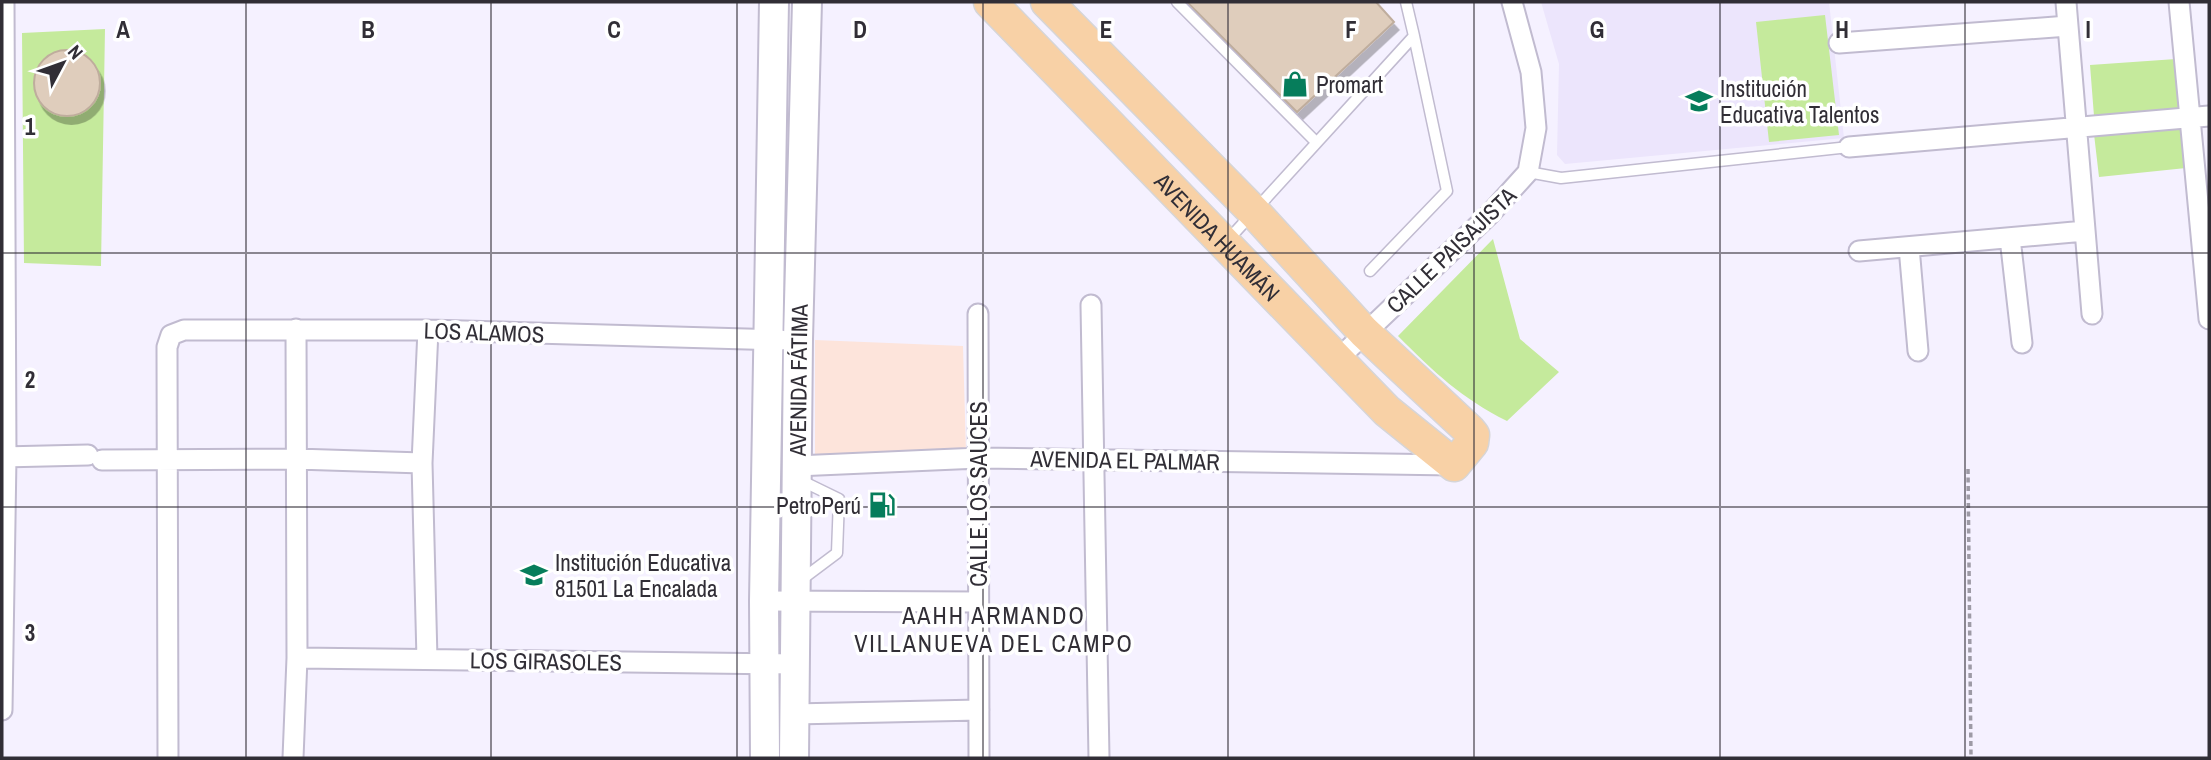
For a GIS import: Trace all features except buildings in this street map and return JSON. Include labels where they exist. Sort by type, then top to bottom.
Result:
[{"type":"main road","name":"AVENIDA FÁTIMA","points":[[765,758],[764,601],[774,2]]},
{"type":"main road","name":"AVENIDA FÁTIMA","points":[[794,758],[798,339],[807,2]]},
{"type":"main road","name":"AVENIDA HUAMÁN","points":[[990,2],[1226,242],[1387,411],[1454,465],[1472,443],[1474,435],[1364,332],[1255,213],[1050,5]]},
{"type":"main road","points":[[772,118],[804,120]]},
{"type":"street","points":[[2,710],[4,2]]},
{"type":"street","name":"CALLE PAISAJISTA","points":[[1337,360],[1490,214],[1528,172],[1536,128],[1531,72],[1512,2]]},
{"type":"street","points":[[2066,2],[2092,314]]},
{"type":"street","points":[[2179,2],[2200,116],[2209,319]]},
{"type":"street","points":[[1026,37],[1050,5]]},
{"type":"street","points":[[1839,43],[2068,26]]},
{"type":"street","points":[[1849,146],[2200,116]]},
{"type":"street","points":[[1859,251],[2085,231]]},
{"type":"street","points":[[2010,238],[2022,343]]},
{"type":"street","points":[[1909,247],[1918,351]]},
{"type":"street","points":[[1091,305],[1099,758]]},
{"type":"street","name":"CALLE LOS SAUCES","points":[[978,314],[979,758]]},
{"type":"street","points":[[293,758],[297,658],[296,329]]},
{"type":"street","name":"LOS ALAMOS","points":[[169,462],[167,347],[171,335],[184,330],[428,330],[768,341],[798,339]]},
{"type":"street","points":[[427,659],[422,463],[428,330]]},
{"type":"street","points":[[4,457],[169,462],[296,459],[422,463]]},
{"type":"street","name":"AVENIDA EL PALMAR","points":[[796,472],[979,458],[1454,465]]},
{"type":"street","points":[[168,758],[169,462]]},
{"type":"street","points":[[764,601],[795,593],[977,602]]},
{"type":"street","name":"LOS GIRASOLES","points":[[297,658],[794,664]]},
{"type":"street","points":[[794,713],[979,710]]},
{"type":"lane","points":[[1177,2],[1316,142]]},
{"type":"lane","points":[[1370,271],[1447,191],[1406,2]]},
{"type":"lane","points":[[1226,242],[1414,36]]},
{"type":"lane","points":[[1528,172],[1560,178],[1849,146]]},
{"type":"lane","points":[[795,593],[837,553],[839,499],[796,472]]},
{"type":"path","points":[[1968,468],[1971,758]]},
{"type":"shaded area","name":"Institución Educativa Talentos","points":[[1541,2],[1829,2],[1844,138],[1565,164],[1557,155],[1559,64]]},
{"type":"shaded area","points":[[815,340],[963,346],[966,453],[815,458]]},
{"type":"green space","points":[[1825,15],[1839,135],[1769,142],[1756,22]]},
{"type":"green space","points":[[105,29],[101,266],[24,263],[22,33]]},
{"type":"green space","points":[[2176,59],[2181,109],[2094,116],[2090,65]]},
{"type":"green space","points":[[2182,126],[2186,168],[2099,177],[2094,134]]},
{"type":"green space","points":[[1493,239],[1520,339],[1559,372],[1507,421],[1449,383],[1398,336]]},
{"type":"place","name":"Promart","points":[[1295,84]]},
{"type":"place","name":"Institución Educativa Talentos","points":[[1699,101]]},
{"type":"place","name":"PetroPerú","points":[[882,505]]},
{"type":"place","name":"Institución Educativa 81501 La Encalada","points":[[534,575]]},
{"type":"district","name":"AAHH ARMANDO VILLANUEVA DEL CAMPO","points":[[994,629]]}]
